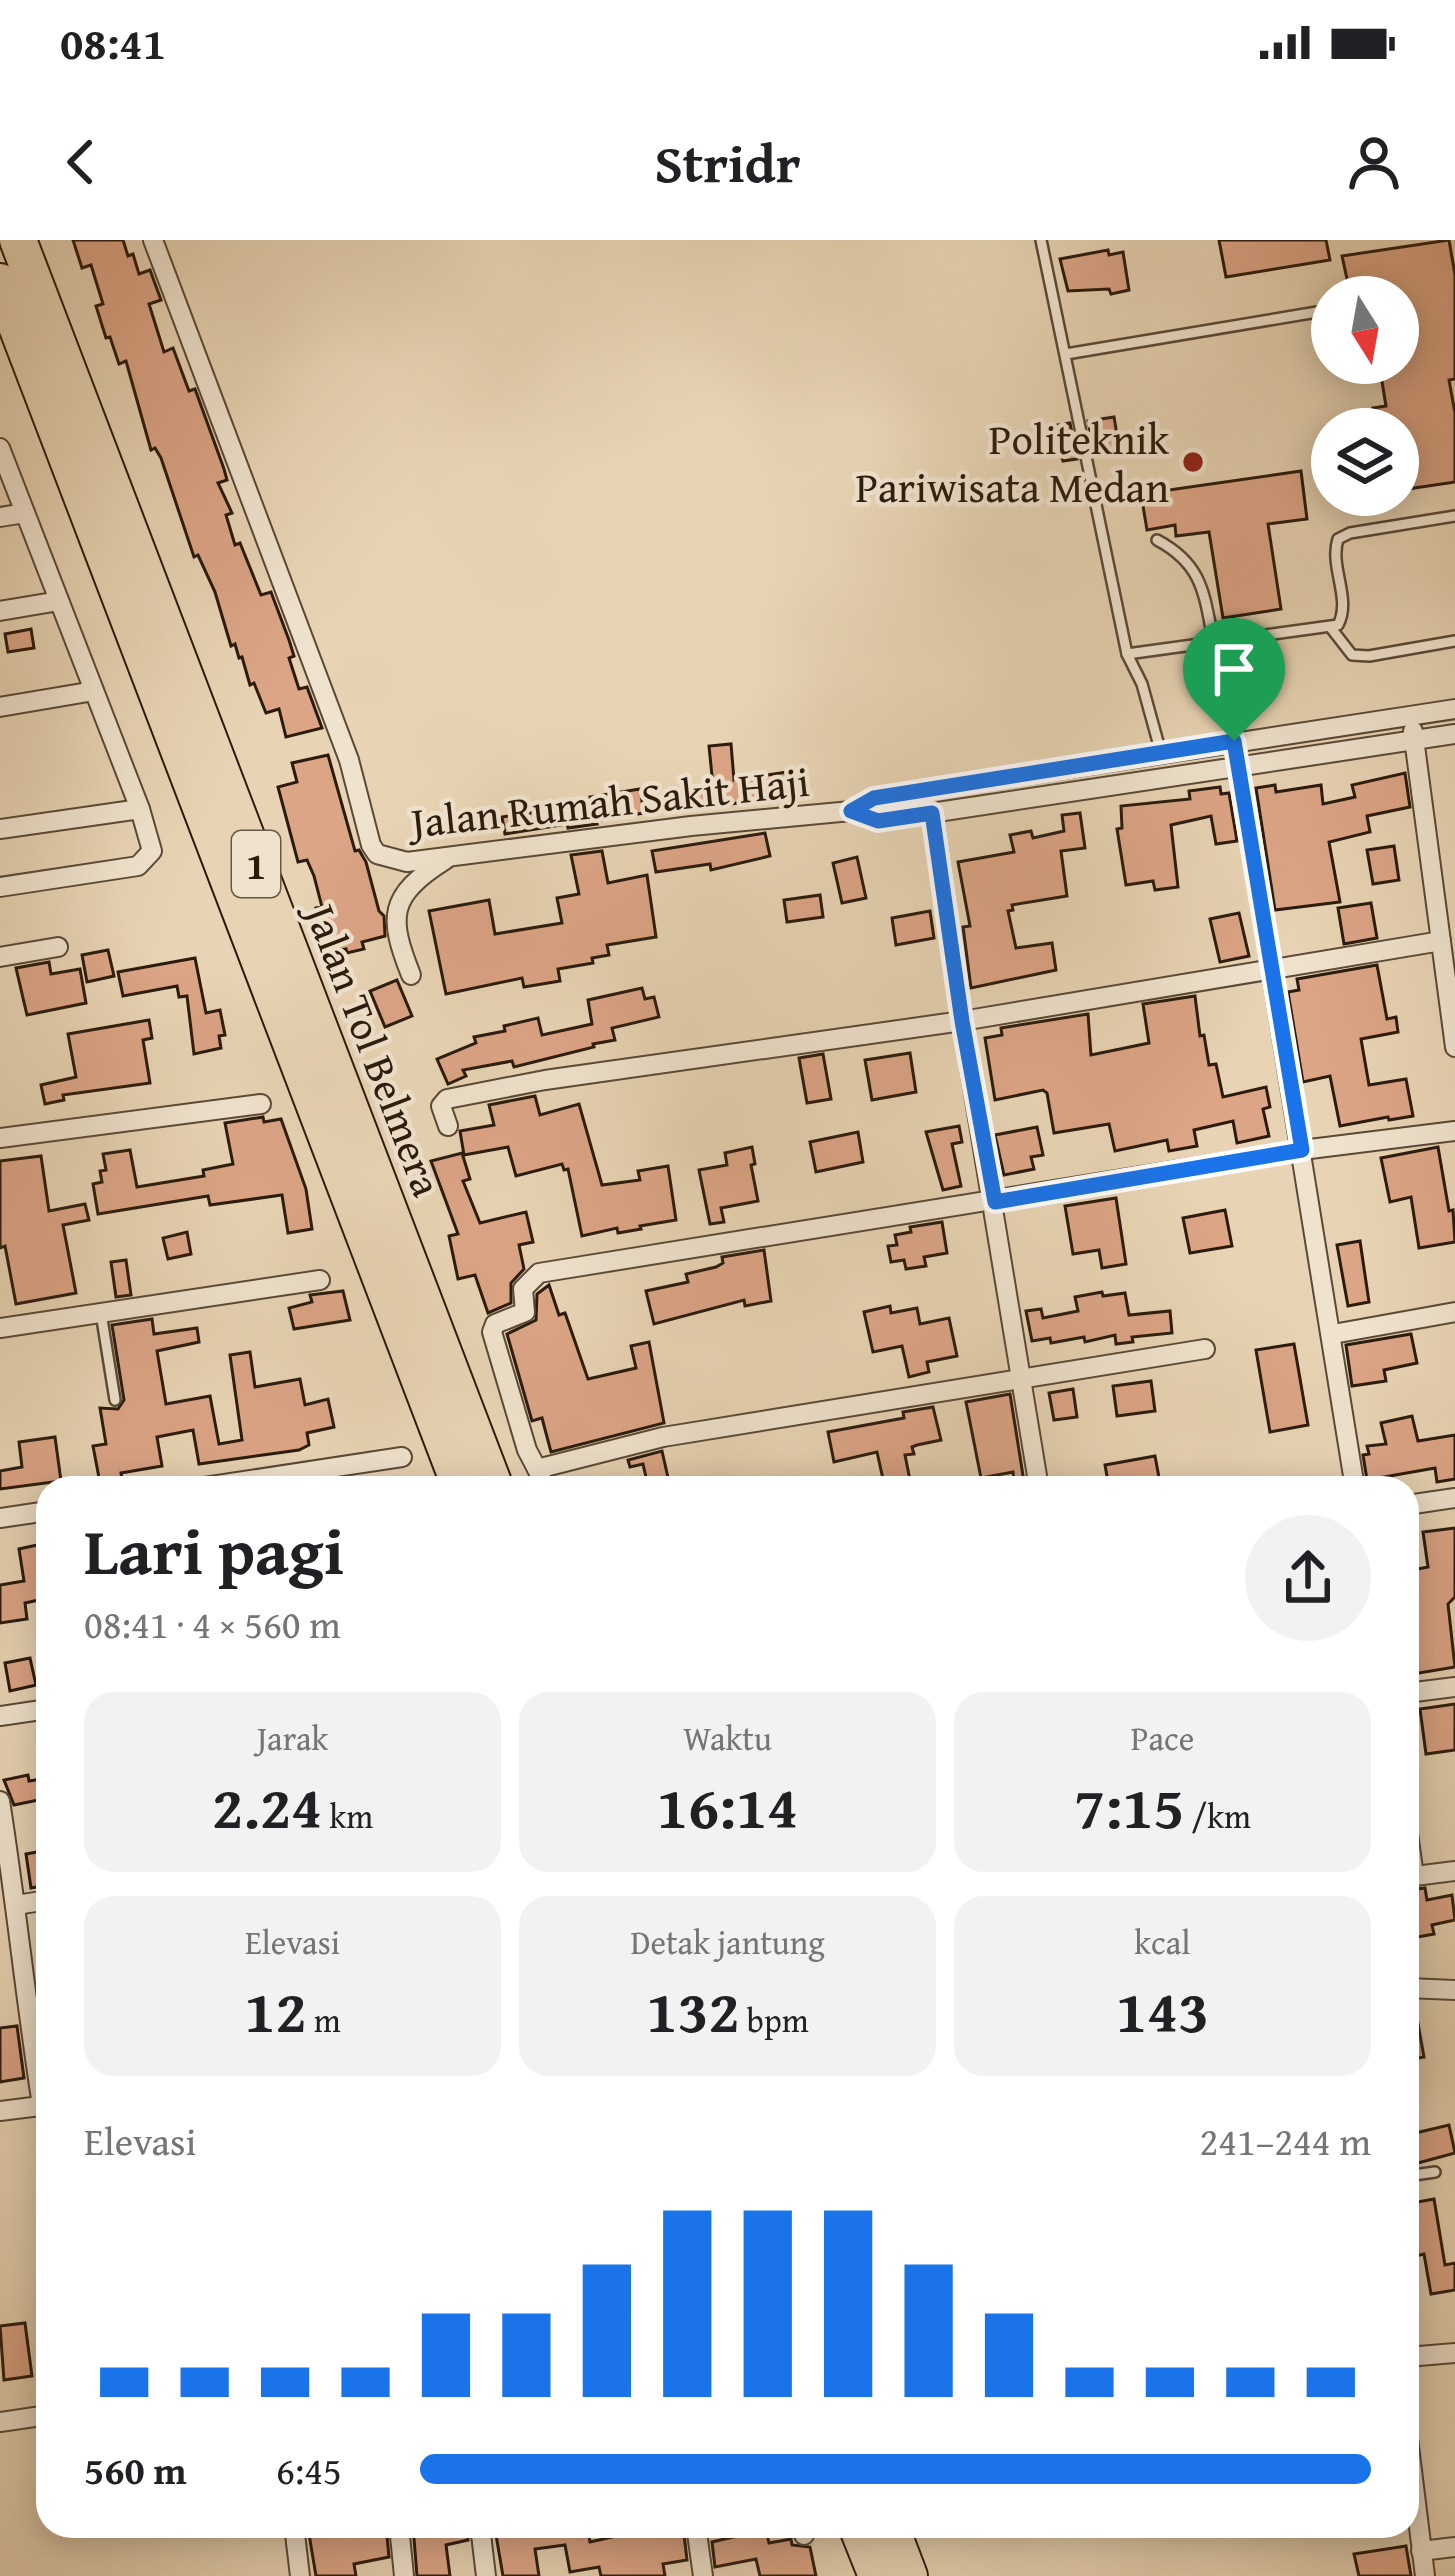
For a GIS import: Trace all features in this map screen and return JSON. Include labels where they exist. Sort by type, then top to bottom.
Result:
[{"type":"highway","name":"Jalan Tol Belmera","points":[[18,240],[490,1476]]},
{"type":"highway","name":"Jalan Tol Belmera","points":[[0,282],[456,1476]]},
{"type":"highway","points":[[862,2538],[877,2576]]},
{"type":"highway","points":[[895,2538],[909,2576]]},
{"type":"street","name":"Jalan Rumah Sakit Haji","points":[[153,240],[349,760],[377,854],[407,862],[851,811],[874,798],[1455,709]]},
{"type":"street","points":[[0,448],[152,850],[145,862],[0,887]]},
{"type":"street","points":[[0,517],[25,513]]},
{"type":"street","points":[[0,611],[59,601]]},
{"type":"street","points":[[0,707],[94,691]]},
{"type":"street","points":[[1411,715],[1455,1048]]},
{"type":"street","name":"Jalan Rumah Sakit Haji","points":[[851,811],[878,821],[1455,734]]},
{"type":"street","points":[[1234,741],[1353,1476]]},
{"type":"street","points":[[1161,753],[1164,778]]},
{"type":"street","points":[[0,829],[140,809]]},
{"type":"street","points":[[932,813],[1038,1476]]},
{"type":"street","points":[[411,975],[395,934],[396,916],[413,883],[449,857]]},
{"type":"street","points":[[448,1126],[442,1106],[447,1099],[545,1080],[962,1021],[1441,941]]},
{"type":"street","points":[[0,957],[58,947]]},
{"type":"street","points":[[0,1138],[261,1104]]},
{"type":"street","points":[[541,1476],[527,1450],[492,1332],[495,1324],[525,1312],[523,1289],[539,1273],[1302,1150],[1455,1131]]},
{"type":"street","points":[[0,1328],[320,1280]]},
{"type":"street","points":[[1333,1334],[1455,1312]]},
{"type":"street","points":[[537,1468],[663,1437],[1205,1348]]},
{"type":"street","points":[[274,1476],[402,1456]]},
{"type":"street","points":[[1419,1503],[1455,1498]]},
{"type":"street","points":[[0,1518],[36,1513]]},
{"type":"street","points":[[1419,1692],[1455,1687]]},
{"type":"street","points":[[0,1716],[36,1711]]},
{"type":"street","points":[[0,1801],[16,1904],[8,1942],[36,2065]]},
{"type":"street","points":[[1419,1876],[1455,1871]]},
{"type":"street","points":[[16,1904],[36,1902]]},
{"type":"street","points":[[1419,1988],[1455,1990]]},
{"type":"street","points":[[0,2111],[36,2106]]},
{"type":"street","points":[[1419,2356],[1455,2353]]},
{"type":"street","points":[[0,2422],[36,2417]]},
{"type":"street","points":[[1419,2534],[1425,2576]]},
{"type":"street","points":[[295,2538],[300,2576]]},
{"type":"street","points":[[400,2538],[404,2576]]},
{"type":"street","points":[[481,2538],[486,2576]]},
{"type":"street","points":[[698,2538],[703,2576]]},
{"type":"street","points":[[1421,2551],[1455,2547]]},
{"type":"lane","points":[[1042,240],[1127,654],[1142,684],[1161,753]]},
{"type":"lane","points":[[1066,354],[1311,313]]},
{"type":"lane","points":[[1127,654],[1331,628],[1344,613],[1334,551],[1338,539],[1455,516]]},
{"type":"lane","points":[[1157,540],[1182,555],[1197,574],[1214,644]]},
{"type":"lane","points":[[1331,628],[1352,655],[1455,641]]},
{"type":"lane","points":[[101,1313],[115,1400]]},
{"type":"lane","points":[[1419,2174],[1435,2172]]},
{"type":"building","points":[[73,240],[123,240],[139,274],[150,270],[161,300],[149,304],[164,352],[173,348],[189,391],[195,389],[224,469],[227,480],[218,483],[232,513],[226,515],[235,545],[240,543],[261,595],[271,592],[294,656],[289,658],[299,689],[307,687],[322,728],[286,737],[279,709],[266,713],[254,683],[250,685],[242,657],[235,644],[231,646],[215,592],[198,555],[194,557],[161,458],[155,448],[151,450],[126,361],[119,364],[110,337],[106,338],[96,306],[103,304],[91,265],[82,268]]},
{"type":"building","points":[[1219,240],[1326,240],[1330,260],[1226,277]]},
{"type":"building","points":[[1449,240],[1455,275],[1455,379],[1449,380],[1455,413],[1455,482],[1419,487],[1419,408],[1373,408],[1386,406],[1382,384],[1419,384],[1419,276],[1346,276],[1342,256]]},
{"type":"building","points":[[1108,250],[1109,255],[1123,252],[1129,290],[1111,294],[1109,289],[1068,291],[1060,259]]},
{"type":"building","points":[[1114,417],[1120,452],[1095,456],[1088,421]]},
{"type":"building","points":[[1070,423],[1077,459],[1063,461],[1052,426]]},
{"type":"building","points":[[1301,471],[1307,519],[1268,524],[1281,609],[1223,618],[1209,532],[1176,536],[1175,525],[1147,530],[1141,494]]},
{"type":"building","points":[[31,629],[34,648],[8,652],[5,634]]},
{"type":"building","points":[[731,744],[734,780],[801,770],[805,792],[700,809],[696,789],[713,786],[709,746]]},
{"type":"building","points":[[328,755],[355,851],[366,862],[384,916],[385,936],[362,942],[364,949],[347,953],[340,950],[337,939],[320,937],[316,908],[322,907],[314,876],[307,860],[298,862],[278,787],[297,782],[292,763]]},
{"type":"building","points":[[1405,773],[1410,807],[1367,816],[1370,832],[1329,842],[1340,902],[1275,910],[1256,788],[1275,785],[1276,792],[1321,785],[1323,804],[1355,797],[1352,785]]},
{"type":"building","points":[[1220,787],[1221,794],[1229,793],[1237,841],[1216,844],[1211,816],[1171,825],[1178,887],[1155,890],[1153,881],[1126,885],[1117,829],[1122,828],[1121,806],[1190,799],[1189,791]]},
{"type":"building","points":[[640,789],[644,813],[597,824],[505,834],[502,817],[591,804],[590,797]]},
{"type":"building","points":[[1080,813],[1085,848],[1061,851],[1067,896],[1012,905],[1013,910],[1008,911],[1016,948],[1052,943],[1056,970],[971,988],[963,927],[970,926],[958,862],[1014,852],[1010,835],[1031,831],[1033,838],[1064,831],[1062,815]]},
{"type":"building","points":[[765,833],[770,856],[711,870],[710,864],[656,872],[652,851]]},
{"type":"building","points":[[1394,846],[1399,880],[1373,884],[1367,850]]},
{"type":"building","points":[[602,851],[608,883],[647,875],[656,937],[607,945],[609,955],[592,958],[593,963],[558,969],[560,981],[524,987],[522,978],[446,994],[429,911],[489,900],[495,934],[562,923],[557,898],[579,894],[571,855]]},
{"type":"building","points":[[857,857],[866,898],[842,903],[833,863]]},
{"type":"building","points":[[820,895],[823,917],[787,922],[784,900]]},
{"type":"building","points":[[1371,903],[1377,938],[1344,944],[1338,908]]},
{"type":"building","points":[[930,911],[934,938],[896,945],[892,918]]},
{"type":"building","points":[[1239,913],[1249,956],[1220,962],[1210,919]]},
{"type":"building","points":[[108,950],[114,976],[87,982],[82,955]]},
{"type":"building","points":[[195,958],[206,1013],[220,1010],[225,1035],[219,1036],[221,1048],[194,1054],[187,996],[179,997],[177,986],[123,996],[118,972]]},
{"type":"building","points":[[49,962],[51,974],[80,969],[86,1003],[27,1015],[16,968]]},
{"type":"building","points":[[1377,965],[1387,1019],[1396,1017],[1398,1032],[1361,1039],[1369,1085],[1406,1079],[1413,1116],[1340,1126],[1330,1076],[1303,1082],[1288,992],[1299,990],[1297,979]]},
{"type":"building","points":[[397,980],[412,1016],[385,1027],[370,991]]},
{"type":"building","points":[[642,988],[645,999],[654,997],[659,1017],[612,1028],[615,1040],[514,1067],[512,1061],[463,1070],[466,1076],[448,1084],[437,1059],[476,1043],[474,1037],[538,1018],[542,1035],[592,1024],[588,1000]]},
{"type":"building","points":[[1195,996],[1200,1036],[1204,1035],[1209,1065],[1216,1064],[1223,1097],[1266,1087],[1270,1107],[1263,1109],[1269,1136],[1237,1143],[1233,1121],[1194,1130],[1197,1146],[1169,1151],[1167,1140],[1115,1151],[1109,1124],[1054,1133],[1043,1090],[995,1100],[985,1038],[1002,1035],[1001,1028],[1088,1014],[1091,1055],[1149,1043],[1143,1004]]},
{"type":"building","points":[[149,1020],[152,1038],[143,1040],[150,1083],[63,1095],[64,1100],[45,1104],[41,1085],[76,1077],[68,1034]]},
{"type":"building","points":[[910,1053],[916,1092],[872,1100],[865,1060]]},
{"type":"building","points":[[823,1054],[831,1099],[807,1103],[799,1058]]},
{"type":"building","points":[[535,1096],[540,1115],[579,1104],[602,1185],[640,1180],[638,1171],[668,1166],[676,1220],[582,1236],[568,1169],[562,1164],[516,1176],[508,1147],[464,1155],[460,1131],[494,1125],[489,1105]]},
{"type":"building","points":[[263,1117],[264,1122],[281,1119],[306,1189],[312,1229],[288,1233],[282,1195],[210,1205],[208,1196],[98,1214],[93,1184],[102,1182],[100,1171],[106,1170],[103,1154],[130,1150],[137,1187],[204,1176],[203,1170],[233,1164],[225,1123]]},
{"type":"building","points":[[959,1126],[962,1142],[952,1144],[961,1186],[943,1190],[926,1132]]},
{"type":"building","points":[[1037,1127],[1043,1155],[1031,1157],[1034,1169],[1004,1175],[995,1135]]},
{"type":"building","points":[[858,1132],[863,1162],[816,1172],[810,1142]]},
{"type":"building","points":[[752,1147],[758,1201],[721,1208],[724,1222],[710,1224],[699,1170],[727,1165],[725,1153]]},
{"type":"building","points":[[1438,1147],[1449,1211],[1453,1210],[1455,1242],[1419,1248],[1411,1197],[1390,1202],[1381,1158]]},
{"type":"building","points":[[462,1153],[470,1179],[463,1181],[480,1223],[526,1212],[533,1242],[519,1245],[524,1269],[511,1283],[511,1303],[488,1313],[475,1275],[458,1279],[449,1236],[458,1234],[431,1161]]},
{"type":"building","points":[[41,1156],[49,1211],[85,1204],[89,1220],[63,1225],[76,1293],[16,1304],[5,1246],[0,1248],[0,1161]]},
{"type":"building","points":[[1116,1198],[1126,1264],[1102,1268],[1099,1250],[1073,1254],[1065,1206]]},
{"type":"building","points":[[1225,1210],[1232,1246],[1190,1253],[1183,1218]]},
{"type":"building","points":[[942,1222],[947,1253],[924,1257],[926,1266],[906,1269],[904,1260],[891,1262],[888,1246],[897,1245],[895,1235],[911,1232],[910,1227]]},
{"type":"building","points":[[187,1232],[191,1254],[168,1259],[163,1238]]},
{"type":"building","points":[[1360,1241],[1369,1302],[1348,1306],[1337,1245]]},
{"type":"building","points":[[764,1250],[771,1301],[745,1306],[744,1300],[654,1324],[646,1291],[688,1282],[686,1274],[716,1267],[723,1263],[722,1257]]},
{"type":"building","points":[[126,1260],[131,1295],[116,1297],[111,1262]]},
{"type":"building","points":[[549,1285],[559,1315],[565,1313],[588,1379],[636,1368],[631,1346],[649,1342],[664,1423],[551,1452],[542,1418],[532,1421],[507,1334],[536,1320],[537,1294]]},
{"type":"building","points":[[343,1291],[350,1320],[294,1329],[289,1308],[312,1302],[310,1295]]},
{"type":"building","points":[[1102,1292],[1103,1296],[1125,1293],[1129,1315],[1170,1311],[1172,1333],[1132,1337],[1133,1342],[1116,1344],[1115,1335],[1085,1342],[1084,1337],[1032,1341],[1026,1311],[1041,1309],[1043,1318],[1078,1311],[1075,1297]]},
{"type":"building","points":[[890,1306],[891,1313],[917,1308],[920,1324],[949,1318],[957,1356],[927,1362],[929,1372],[909,1377],[902,1346],[873,1352],[864,1312]]},
{"type":"building","points":[[152,1319],[154,1334],[197,1328],[199,1342],[157,1351],[166,1404],[210,1396],[219,1444],[242,1440],[230,1355],[250,1352],[255,1387],[300,1379],[305,1405],[328,1399],[334,1427],[307,1433],[309,1445],[299,1450],[199,1464],[193,1430],[157,1437],[162,1466],[99,1476],[93,1446],[106,1444],[100,1408],[118,1409],[124,1400],[112,1325]]},
{"type":"building","points":[[1411,1334],[1417,1363],[1384,1370],[1386,1381],[1352,1386],[1346,1345]]},
{"type":"building","points":[[1294,1344],[1308,1425],[1270,1432],[1256,1350]]},
{"type":"building","points":[[1151,1381],[1155,1411],[1117,1416],[1113,1386]]},
{"type":"building","points":[[1073,1389],[1077,1417],[1054,1420],[1049,1393]]},
{"type":"building","points":[[1010,1394],[1023,1476],[1013,1472],[981,1476],[966,1402]]},
{"type":"building","points":[[933,1407],[941,1440],[912,1447],[914,1454],[905,1455],[909,1476],[882,1476],[877,1452],[834,1462],[828,1432],[904,1418],[903,1412]]},
{"type":"building","points":[[1412,1416],[1418,1441],[1455,1435],[1455,1479],[1437,1482],[1435,1468],[1366,1476],[1363,1455],[1369,1454],[1367,1446],[1386,1444],[1381,1423]]},
{"type":"building","points":[[55,1437],[60,1476],[36,1476],[36,1484],[0,1489],[0,1471],[22,1467],[19,1442]]},
{"type":"building","points":[[662,1451],[668,1476],[646,1476],[643,1464],[630,1467],[628,1460]]},
{"type":"building","points":[[1155,1456],[1159,1476],[1107,1476],[1105,1465]]},
{"type":"building","points":[[1455,1528],[1455,1597],[1448,1604],[1455,1667],[1419,1673],[1419,1569],[1428,1567],[1423,1532]]},
{"type":"building","points":[[36,1545],[36,1601],[25,1603],[27,1619],[0,1623],[0,1585],[24,1581],[19,1549]]},
{"type":"building","points":[[30,1658],[36,1685],[10,1691],[5,1663]]},
{"type":"building","points":[[1455,1704],[1455,1750],[1426,1754],[1420,1709]]},
{"type":"building","points":[[28,1775],[29,1781],[36,1780],[36,1800],[14,1805],[4,1780]]},
{"type":"building","points":[[36,1852],[36,1887],[31,1888],[26,1854]]},
{"type":"building","points":[[1425,1888],[1427,1900],[1452,1895],[1455,1920],[1432,1925],[1434,1934],[1419,1937],[1419,1889]]},
{"type":"building","points":[[17,2026],[24,2078],[0,2082],[0,2028]]},
{"type":"building","points":[[1449,2125],[1455,2153],[1419,2163],[1419,2132]]},
{"type":"building","points":[[1434,2199],[1445,2265],[1455,2263],[1455,2290],[1431,2294],[1424,2254],[1419,2255],[1419,2202]]},
{"type":"building","points":[[25,2323],[32,2376],[4,2380],[0,2326]]},
{"type":"building","points":[[310,2538],[387,2538],[389,2557],[354,2564],[356,2576],[316,2576]]},
{"type":"building","points":[[414,2538],[468,2538],[446,2545],[450,2576],[417,2576]]},
{"type":"building","points":[[497,2538],[589,2538],[590,2542],[684,2538],[687,2560],[663,2564],[665,2576],[601,2576],[599,2567],[570,2572],[565,2545],[535,2549],[539,2576],[503,2576]]},
{"type":"building","points":[[791,2539],[792,2545],[810,2547],[816,2576],[760,2576],[756,2559],[715,2567],[712,2542]]},
{"type":"building","points":[[1406,2546],[1411,2576],[1359,2576],[1354,2554]]},
{"type":"place","name":"Politeknik Pariwisata Medan","points":[[1193,462]]},
{"type":"route","points":[[1234,741],[1302,1150],[995,1202],[962,1021],[932,813],[878,821],[851,811],[874,798],[1234,741]]}]
